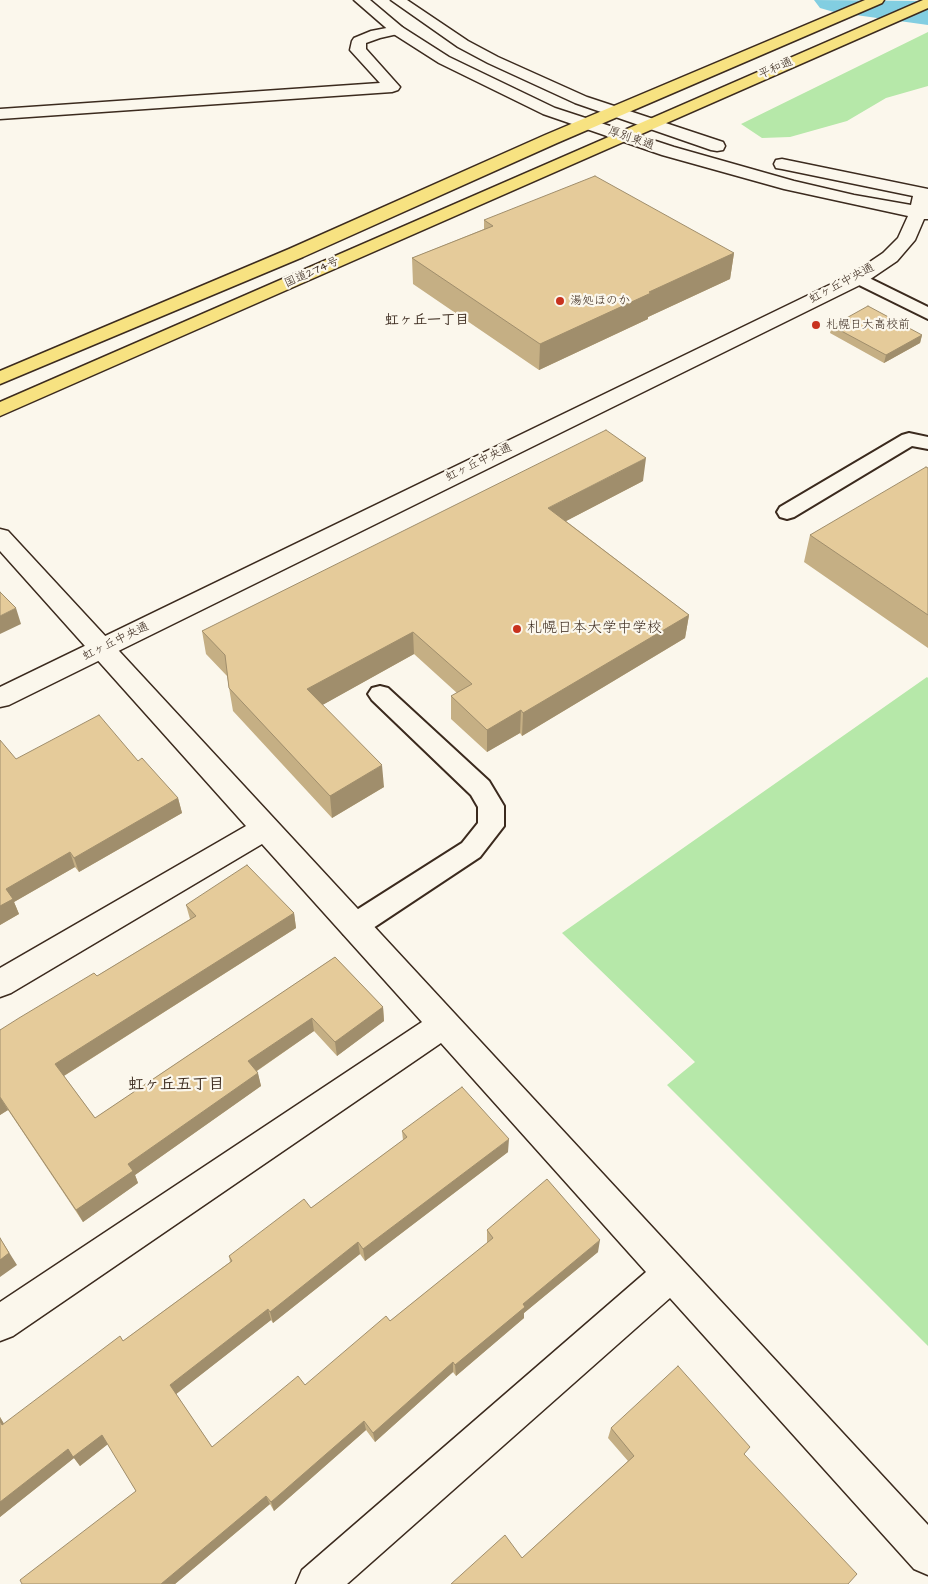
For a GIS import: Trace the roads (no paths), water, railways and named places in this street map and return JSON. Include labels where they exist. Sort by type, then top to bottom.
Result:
[{"type":"highway","name":"平和通","points":[[588,124],[877,0]]},
{"type":"highway","name":"平和通","points":[[624,137],[863,30],[928,3]]},
{"type":"highway","name":"国道274号","points":[[0,378],[287,256],[588,124]]},
{"type":"highway","name":"国道274号","points":[[0,410],[624,137]]},
{"type":"street","name":"厚別東通","points":[[361,0],[397,30],[444,60],[549,111],[674,153],[790,185],[924,203]]},
{"type":"street","name":"厚別東通","points":[[398,0],[463,44],[492,60],[568,95],[731,151]]},
{"type":"street","points":[[0,114],[392,86],[358,50],[359,41],[376,34],[397,30]]},
{"type":"street","points":[[763,159],[924,203]]},
{"type":"street","name":"虹ヶ丘中央通","points":[[0,698],[859,278],[890,257],[906,240],[924,203]]},
{"type":"street","points":[[0,536],[101,650],[928,1554]]},
{"type":"street","points":[[0,984],[265,829]]},
{"type":"street","points":[[0,1323],[444,1024]]},
{"type":"street","points":[[316,1584],[672,1273]]},
{"type":"lane","points":[[859,278],[928,314]]},
{"type":"lane","points":[[787,512],[909,439],[928,443]]},
{"type":"lane","points":[[354,926],[471,850],[491,826],[491,806],[480,788],[380,694]]},
{"type":"waterway","points":[[834,0],[928,13]]},
{"type":"place","name":"湯処ほのか","points":[[560,301]]},
{"type":"place","name":"札幌日大高校前","points":[[816,325]]},
{"type":"place","name":"札幌日本大学中学校","points":[[517,629]]},
{"type":"district","name":"虹ヶ丘一丁目","points":[[427,321]]},
{"type":"district","name":"虹ヶ丘五丁目","points":[[176,1086]]}]
